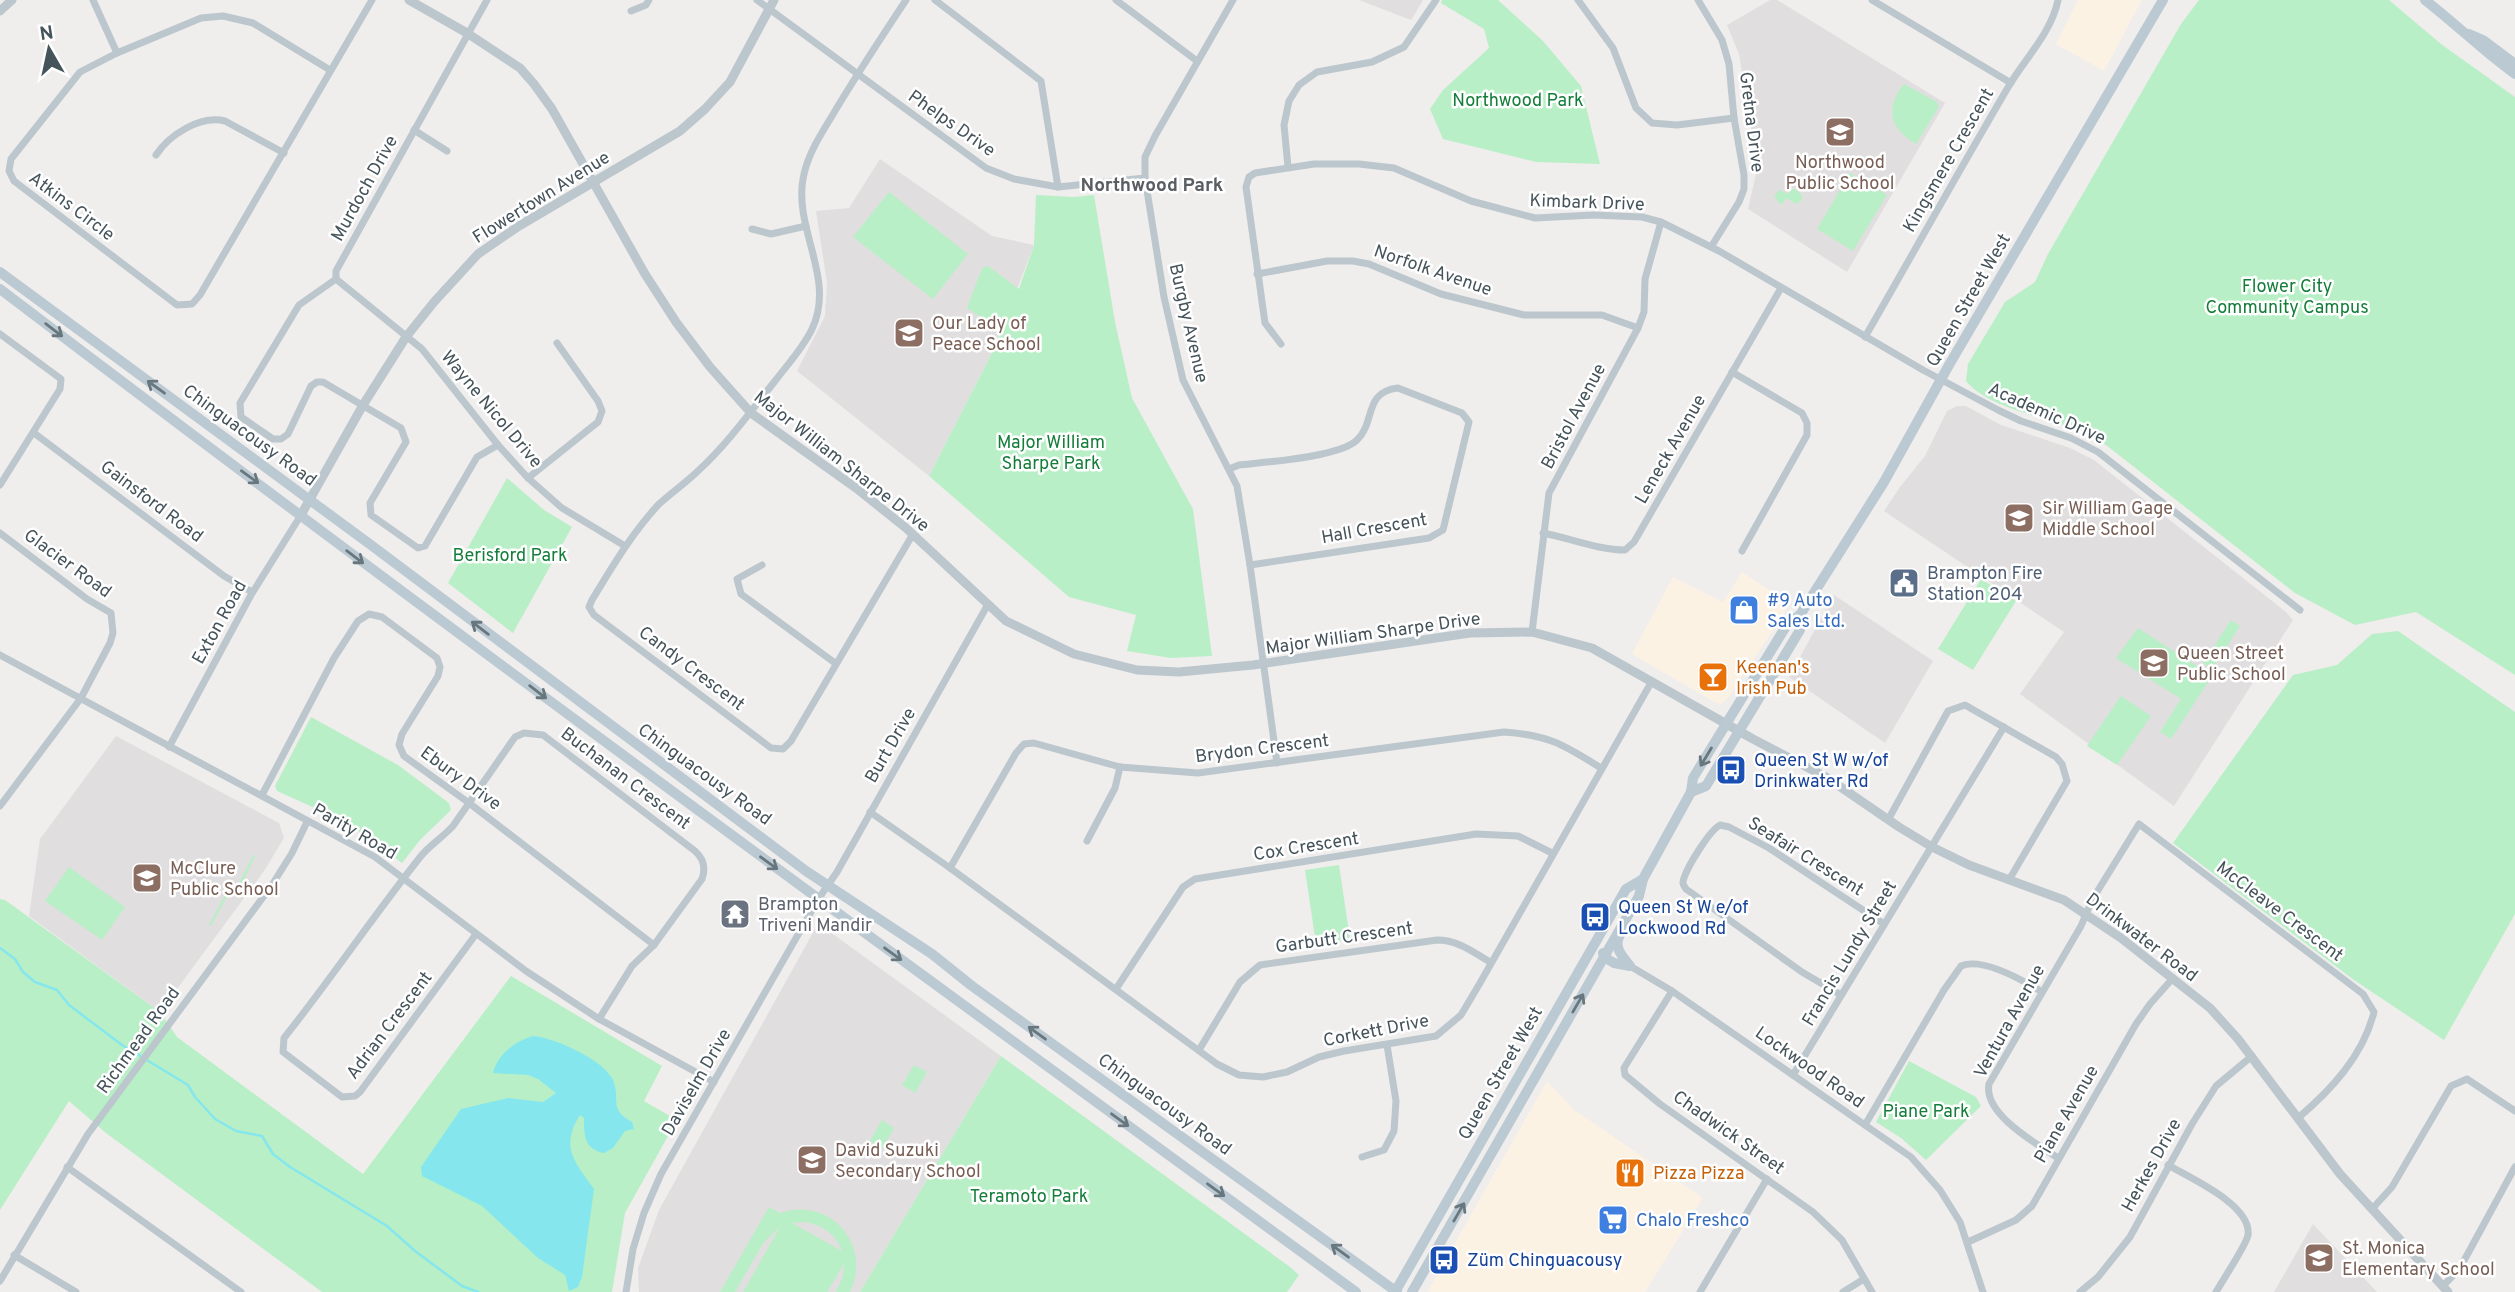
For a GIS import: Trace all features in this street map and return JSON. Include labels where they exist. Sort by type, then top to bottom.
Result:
[{"type":"main road","name":"Queen Street West","points":[[1412,1292],[1639,896],[1643,879],[1691,792],[1693,778],[1788,623],[1800,615],[1884,482],[2162,0]]},
{"type":"main road","points":[[2425,0],[2466,33],[2477,46],[2515,74]]},
{"type":"main road","points":[[2466,33],[2483,40],[2515,64]]},
{"type":"main road","name":"Chinguacousy Road","points":[[0,272],[827,887],[932,954],[972,986],[1396,1292]]},
{"type":"main road","name":"Chinguacousy Road","points":[[0,289],[597,736],[1356,1292]]},
{"type":"main road","name":"Queen Street West","points":[[1691,792],[1706,786],[1740,731],[1800,630],[1800,615]]},
{"type":"main road","name":"Queen Street West","points":[[1396,1292],[1626,889],[1643,879]]},
{"type":"main road","points":[[1626,889],[1629,896],[1601,945],[1604,957],[1614,963],[1630,966]]},
{"type":"main road","points":[[1629,914],[1616,940],[1630,966]]},
{"type":"main road","points":[[1511,1090],[1524,1097]]},
{"type":"street","points":[[1,7],[12,0]]},
{"type":"street","points":[[93,0],[117,53]]},
{"type":"street","name":"Atkins Circle","points":[[330,70],[253,23],[223,16],[201,18],[117,53],[80,72],[11,159],[9,171],[14,181],[177,305],[192,304],[200,295],[372,0]]},
{"type":"street","name":"Major William Sharpe Drive","points":[[409,0],[467,33],[520,68],[534,84],[552,109],[645,274],[676,322],[710,367],[751,413],[856,488],[913,534],[1006,621],[1074,654],[1137,670],[1179,672],[1264,664],[1470,633],[1531,632],[1592,648],[1727,723]]},
{"type":"street","name":"Murdoch Drive","points":[[336,279],[336,271],[487,0]]},
{"type":"street","points":[[631,11],[646,5],[649,0]]},
{"type":"street","name":"Phelps Drive","points":[[757,0],[771,4],[857,74],[986,168],[1014,179],[1058,187],[1145,178]]},
{"type":"street","name":"Candy Crescent","points":[[906,0],[857,74],[809,156],[803,180],[803,212],[820,283],[819,312],[804,345],[751,413],[700,469],[659,504],[625,546],[589,607],[594,615],[771,748],[783,749],[913,534]]},
{"type":"street","points":[[935,0],[1041,80],[1058,187]]},
{"type":"street","points":[[1116,0],[1198,61]]},
{"type":"street","name":"Burgby Avenue","points":[[1233,0],[1149,149],[1145,158],[1145,178],[1164,297],[1183,380],[1237,486],[1251,565],[1278,763]]},
{"type":"street","points":[[1288,167],[1284,125],[1289,101],[1299,85],[1317,72],[1371,62],[1404,47],[1436,0]]},
{"type":"street","points":[[1578,0],[1613,48],[1636,108],[1651,122],[1677,125],[1734,118]]},
{"type":"street","name":"Gretna Drive","points":[[1698,0],[1722,40],[1729,64],[1734,118],[1744,175],[1744,189],[1739,202],[1711,247]]},
{"type":"street","points":[[1872,0],[2011,82]]},
{"type":"street","name":"Kingsmere Crescent","points":[[1865,337],[2011,82],[2056,11],[2058,0]]},
{"type":"street","name":"Flowertown Avenue","points":[[301,515],[363,405],[406,337],[433,302],[478,254],[519,226],[680,131],[705,109],[730,82],[771,4]]},
{"type":"street","points":[[156,155],[164,143],[199,122],[215,119],[225,121],[284,153]]},
{"type":"street","points":[[414,130],[447,150]]},
{"type":"street","name":"Kimbark Drive","points":[[1281,344],[1265,323],[1246,187],[1249,177],[1255,173],[1288,167],[1359,164],[1394,169],[1471,201],[1535,218],[1593,215],[1642,217],[1661,222],[1711,247],[1942,380]]},
{"type":"street","name":"Bristol Avenue","points":[[1531,632],[1549,493],[1638,328],[1644,312],[1645,279],[1661,222]]},
{"type":"street","points":[[752,229],[771,234],[806,226]]},
{"type":"street","name":"Norfolk Avenue","points":[[1257,274],[1327,261],[1353,261],[1370,264],[1441,294],[1524,316],[1602,315],[1638,328]]},
{"type":"street","points":[[406,337],[336,279],[299,305],[240,403],[241,417],[273,439],[281,439],[288,434],[311,386],[323,382],[401,428],[406,442],[370,503],[371,515],[418,548],[425,546],[477,457],[498,444]]},
{"type":"street","name":"Leneck Avenue","points":[[1543,533],[1612,550],[1625,550],[1634,542],[1781,288]]},
{"type":"street","points":[[0,334],[61,379],[60,389],[0,485]]},
{"type":"street","name":"Wayne Nicol Drive","points":[[406,337],[422,349],[528,478],[562,509],[625,546]]},
{"type":"street","points":[[528,478],[598,422],[602,411],[558,343]]},
{"type":"street","points":[[1732,372],[1801,413],[1807,423],[1807,435],[1742,551]]},
{"type":"street","name":"Academic Drive","points":[[1942,380],[2012,418],[2071,438],[2098,452],[2300,610]]},
{"type":"street","name":"Hall Crescent","points":[[1229,469],[1239,465],[1345,449],[1359,439],[1378,396],[1388,389],[1398,388],[1462,413],[1469,422],[1443,530],[1429,538],[1251,565]]},
{"type":"street","name":"Gainsford Road","points":[[34,433],[224,576],[252,592]]},
{"type":"street","name":"Exton Road","points":[[169,747],[252,592],[301,515]]},
{"type":"street","name":"Glacier Road","points":[[0,533],[87,599],[111,613],[113,623],[110,643],[81,698]]},
{"type":"street","points":[[762,565],[737,579],[741,594],[835,663]]},
{"type":"street","name":"Burt Drive","points":[[819,898],[837,872],[987,606]]},
{"type":"street","name":"Ebury Drive","points":[[262,795],[358,621],[369,614],[376,614],[437,658],[440,667],[438,676],[402,734],[400,740],[404,756],[654,945]]},
{"type":"street","name":"Parity Road","points":[[0,655],[374,857],[476,934],[599,1019],[714,1082]]},
{"type":"street","name":"Corkett Drive","points":[[870,811],[1217,1064],[1239,1074],[1263,1077],[1287,1072],[1319,1057],[1436,1036],[1461,1015],[1651,681]]},
{"type":"street","points":[[0,806],[81,698]]},
{"type":"street","points":[[1888,820],[1948,711],[1965,705],[2056,757],[2066,772],[2067,781],[2009,880]]},
{"type":"street","name":"Drinkwater Road","points":[[1727,723],[1826,777],[1933,847],[2009,880],[2056,896],[2121,938],[2174,978],[2210,1008],[2252,1056],[2340,1174],[2445,1289]]},
{"type":"street","name":"Francis Lundy Street","points":[[1793,1075],[2004,727]]},
{"type":"street","name":"Buchanan Crescent","points":[[403,879],[424,852],[442,839],[453,826],[515,737],[534,732],[543,735],[695,850],[703,860],[702,879],[654,945],[632,966],[599,1019]]},
{"type":"street","name":"Brydon Crescent","points":[[950,868],[1016,753],[1024,744],[1034,743],[1120,767],[1198,773],[1504,732],[1533,734],[1563,744],[1601,768]]},
{"type":"street","points":[[1087,841],[1115,788],[1120,767]]},
{"type":"street","name":"Richmead Road","points":[[0,1281],[67,1167],[272,885],[307,822]]},
{"type":"street","name":"McCleave Crescent","points":[[2086,915],[2092,900],[2139,824],[2363,994],[2374,1012],[2358,1051],[2325,1095],[2298,1118]]},
{"type":"street","name":"Seafair Crescent","points":[[1841,995],[1802,972],[1686,889],[1683,884],[1685,875],[1716,827],[1729,827],[1769,848],[1884,924]]},
{"type":"street","name":"Cox Crescent","points":[[1116,989],[1183,887],[1195,879],[1476,834],[1518,836],[1552,853]]},
{"type":"street","name":"Adrian Crescent","points":[[403,879],[284,1038],[284,1052],[297,1064],[342,1097],[355,1096],[476,934]]},
{"type":"street","name":"Daviselm Drive","points":[[626,1292],[633,1249],[643,1213],[670,1158],[819,898]]},
{"type":"street","name":"Ventura Avenue","points":[[2058,1158],[2024,1135],[2001,1115],[1988,1095],[1989,1084],[2086,915]]},
{"type":"street","name":"Garbutt Crescent","points":[[1199,1049],[1240,982],[1260,965],[1437,940],[1449,940],[1459,944],[1490,962]]},
{"type":"street","points":[[1865,1125],[1944,990],[1961,966],[1976,964],[2008,974],[2042,992]]},
{"type":"street","name":"Lockwood Road","points":[[1630,966],[1672,991],[1911,1157],[1940,1189],[1960,1222],[1983,1292]]},
{"type":"street","name":"Piane Avenue","points":[[1968,1242],[2016,1220],[2032,1206],[2136,1024],[2174,978]]},
{"type":"street","name":"Chadwick Street","points":[[1672,991],[1624,1068],[1625,1075],[1660,1104],[1812,1212],[1842,1240],[1872,1292]]},
{"type":"street","points":[[1362,1157],[1384,1150],[1394,1131],[1396,1101],[1387,1045]]},
{"type":"street","name":"Herkes Drive","points":[[2080,1292],[2098,1277],[2130,1237],[2168,1165],[2216,1086],[2252,1056]]},
{"type":"street","points":[[2372,1209],[2392,1187],[2451,1086],[2467,1079],[2515,1111]]},
{"type":"street","points":[[2168,1165],[2226,1199],[2242,1215],[2247,1225],[2248,1236],[2216,1292]]},
{"type":"street","points":[[67,1167],[241,1292]]},
{"type":"street","points":[[2445,1289],[2460,1268],[2515,1167]]},
{"type":"street","points":[[1700,1292],[1768,1179]]},
{"type":"street","points":[[14,1255],[76,1292]]},
{"type":"street","points":[[1843,1292],[1864,1279]]},
{"type":"shaded area","points":[[1359,0],[1423,0],[1411,20]]},
{"type":"shaded area","name":"Northwood Public School","points":[[1770,0],[1777,0],[1945,103],[1847,272],[1748,209],[1756,174],[1754,147],[1739,54],[1727,25]]},
{"type":"shaded area","points":[[2078,0],[2142,0],[2104,71],[2056,44]]},
{"type":"shaded area","name":"Our Lady of Peace School","points":[[880,159],[992,236],[1034,245],[994,349],[929,476],[797,371],[825,316],[827,283],[816,211],[849,208]]},
{"type":"shaded area","points":[[1957,406],[1966,406],[2001,425],[2070,448],[2094,460],[2293,620],[2174,806],[2020,694],[2064,632],[1884,511],[1925,456],[1947,411]]},
{"type":"shaded area","points":[[1742,572],[1790,604],[1728,698],[1721,704],[1632,654],[1673,577],[1723,602]]},
{"type":"shaded area","points":[[1834,595],[1933,661],[1885,743],[1789,677]]},
{"type":"shaded area","name":"McClure Public School","points":[[116,736],[279,823],[284,838],[264,871],[160,1012],[29,916],[40,839]]},
{"type":"shaded area","name":"David Suzuki Secondary School","points":[[815,929],[826,929],[1001,1056],[860,1292],[639,1292],[638,1268],[659,1210]]},
{"type":"shaded area","points":[[1547,1081],[1573,1109],[1703,1198],[1645,1292],[1428,1291],[1435,1278]]},
{"type":"shaded area","name":"St. Monica Elementary School","points":[[2313,1224],[2377,1292],[2274,1292]]},
{"type":"green space","name":"Northwood Park","points":[[1442,0],[1498,0],[1543,41],[1581,86],[1600,164],[1536,162],[1443,139],[1430,109],[1443,90],[1489,48],[1484,29],[1441,3]]},
{"type":"green space","name":"Flower City Community Campus","points":[[2199,0],[2389,0],[2441,44],[2515,97],[2515,675],[2416,612],[2355,625],[2295,593],[2106,445],[2089,435],[1987,398],[1966,381],[1968,364],[2005,302],[2035,282],[2048,254],[2181,24]]},
{"type":"green space","points":[[1904,84],[1937,102],[1939,107],[1916,144],[1900,132],[1893,117],[1894,101]]},
{"type":"green space","points":[[1850,173],[1887,195],[1853,251],[1817,229]]},
{"type":"green space","points":[[1791,189],[1802,195],[1802,200],[1796,204],[1787,198],[1781,205],[1774,197],[1779,190],[1788,194]]},
{"type":"green space","points":[[889,192],[968,254],[933,299],[853,237]]},
{"type":"green space","name":"Major William Sharpe Park","points":[[1036,195],[1094,195],[1115,322],[1132,398],[1193,509],[1212,656],[1171,658],[1127,651],[1136,615],[1069,597],[929,476],[994,349],[1007,317],[984,319],[967,308],[982,268],[988,266],[1019,289],[1034,245]]},
{"type":"green space","name":"Berisford Park","points":[[507,478],[544,510],[572,527],[513,633],[448,583]]},
{"type":"green space","points":[[1981,579],[2016,601],[1973,670],[1938,649]]},
{"type":"green space","points":[[2231,620],[2240,626],[2212,669],[2203,663]]},
{"type":"green space","points":[[2138,628],[2212,676],[2171,739],[2160,732],[2181,699],[2116,658]]},
{"type":"green space","points":[[2398,631],[2515,712],[2515,914],[2444,1040],[2354,980],[2173,843],[2293,675],[2337,665],[2372,634]]},
{"type":"green space","points":[[2121,696],[2151,716],[2117,765],[2087,746]]},
{"type":"green space","points":[[311,717],[398,765],[449,803],[451,810],[420,840],[402,863],[346,822],[277,791],[275,786]]},
{"type":"green space","points":[[254,854],[240,887],[230,891],[211,926],[209,925],[232,882],[238,885]]},
{"type":"green space","points":[[1339,865],[1350,939],[1316,944],[1305,870]]},
{"type":"green space","points":[[69,867],[125,907],[102,940],[45,901]]},
{"type":"green space","points":[[0,899],[160,1012],[177,1037],[363,1174],[511,976],[662,1066],[644,1101],[677,1120],[625,1213],[612,1292],[322,1292],[106,1133],[69,1101],[0,1210]]},
{"type":"green space","name":"Teramoto Park","points":[[1001,1056],[1290,1267],[1299,1275],[1287,1292],[860,1292]]},
{"type":"green space","name":"Piane Park","points":[[1909,1061],[1976,1097],[1981,1106],[1926,1160],[1901,1138],[1876,1122]]},
{"type":"green space","points":[[914,1065],[927,1072],[915,1093],[902,1085]]},
{"type":"green space","points":[[882,1120],[894,1128],[882,1149],[870,1141]]},
{"type":"green space","points":[[769,1207],[780,1213],[815,1211],[842,1228],[851,1241],[856,1257],[856,1274],[850,1292],[836,1292],[843,1276],[844,1264],[827,1292],[743,1292],[780,1227],[764,1242],[735,1292],[720,1292]],"holes":[[[792,1223],[812,1223],[832,1235],[842,1251]]]},
{"type":"water","points":[[533,1036],[565,1045],[589,1057],[608,1072],[613,1080],[620,1113],[632,1122],[634,1129],[625,1131],[613,1148],[604,1153],[592,1148],[586,1140],[584,1118],[580,1115],[574,1126],[570,1145],[572,1154],[594,1189],[582,1277],[578,1287],[569,1291],[565,1275],[538,1258],[482,1206],[422,1176],[421,1167],[461,1109],[508,1098],[543,1102],[556,1093],[528,1075],[493,1073],[498,1060],[508,1050]]},
{"type":"waterway","points":[[0,948],[15,959],[23,972],[35,982],[57,990],[69,1005],[122,1045],[188,1085],[215,1119],[236,1131],[262,1136],[273,1154],[290,1167],[387,1226],[462,1286],[478,1292]]},
{"type":"place","name":"Northwood Public School","points":[[1840,132]]},
{"type":"place","name":"Our Lady of Peace School","points":[[909,333]]},
{"type":"place","name":"Sir William Gage Middle School","points":[[2019,518]]},
{"type":"place","name":"Brampton Fire Station 204","points":[[1904,583]]},
{"type":"place","name":"#9 Auto Sales Ltd.","points":[[1744,610]]},
{"type":"place","name":"Queen Street Public School","points":[[2154,663]]},
{"type":"place","name":"Keenan's Irish Pub","points":[[1713,677]]},
{"type":"place","name":"Queen St W w/of Drinkwater Rd","points":[[1731,770]]},
{"type":"place","name":"McClure Public School","points":[[147,878]]},
{"type":"place","name":"Brampton Triveni Mandir","points":[[735,914]]},
{"type":"place","name":"Queen St W e/of Lockwood Rd","points":[[1595,917]]},
{"type":"place","name":"David Suzuki Secondary School","points":[[812,1160]]},
{"type":"place","name":"Pizza Pizza","points":[[1630,1173]]},
{"type":"place","name":"Chalo Freshco","points":[[1613,1220]]},
{"type":"place","name":"St. Monica Elementary School","points":[[2319,1258]]},
{"type":"place","name":"Züm Chinguacousy","points":[[1444,1260]]},
{"type":"district","name":"Northwood Park","points":[[1152,184]]}]
